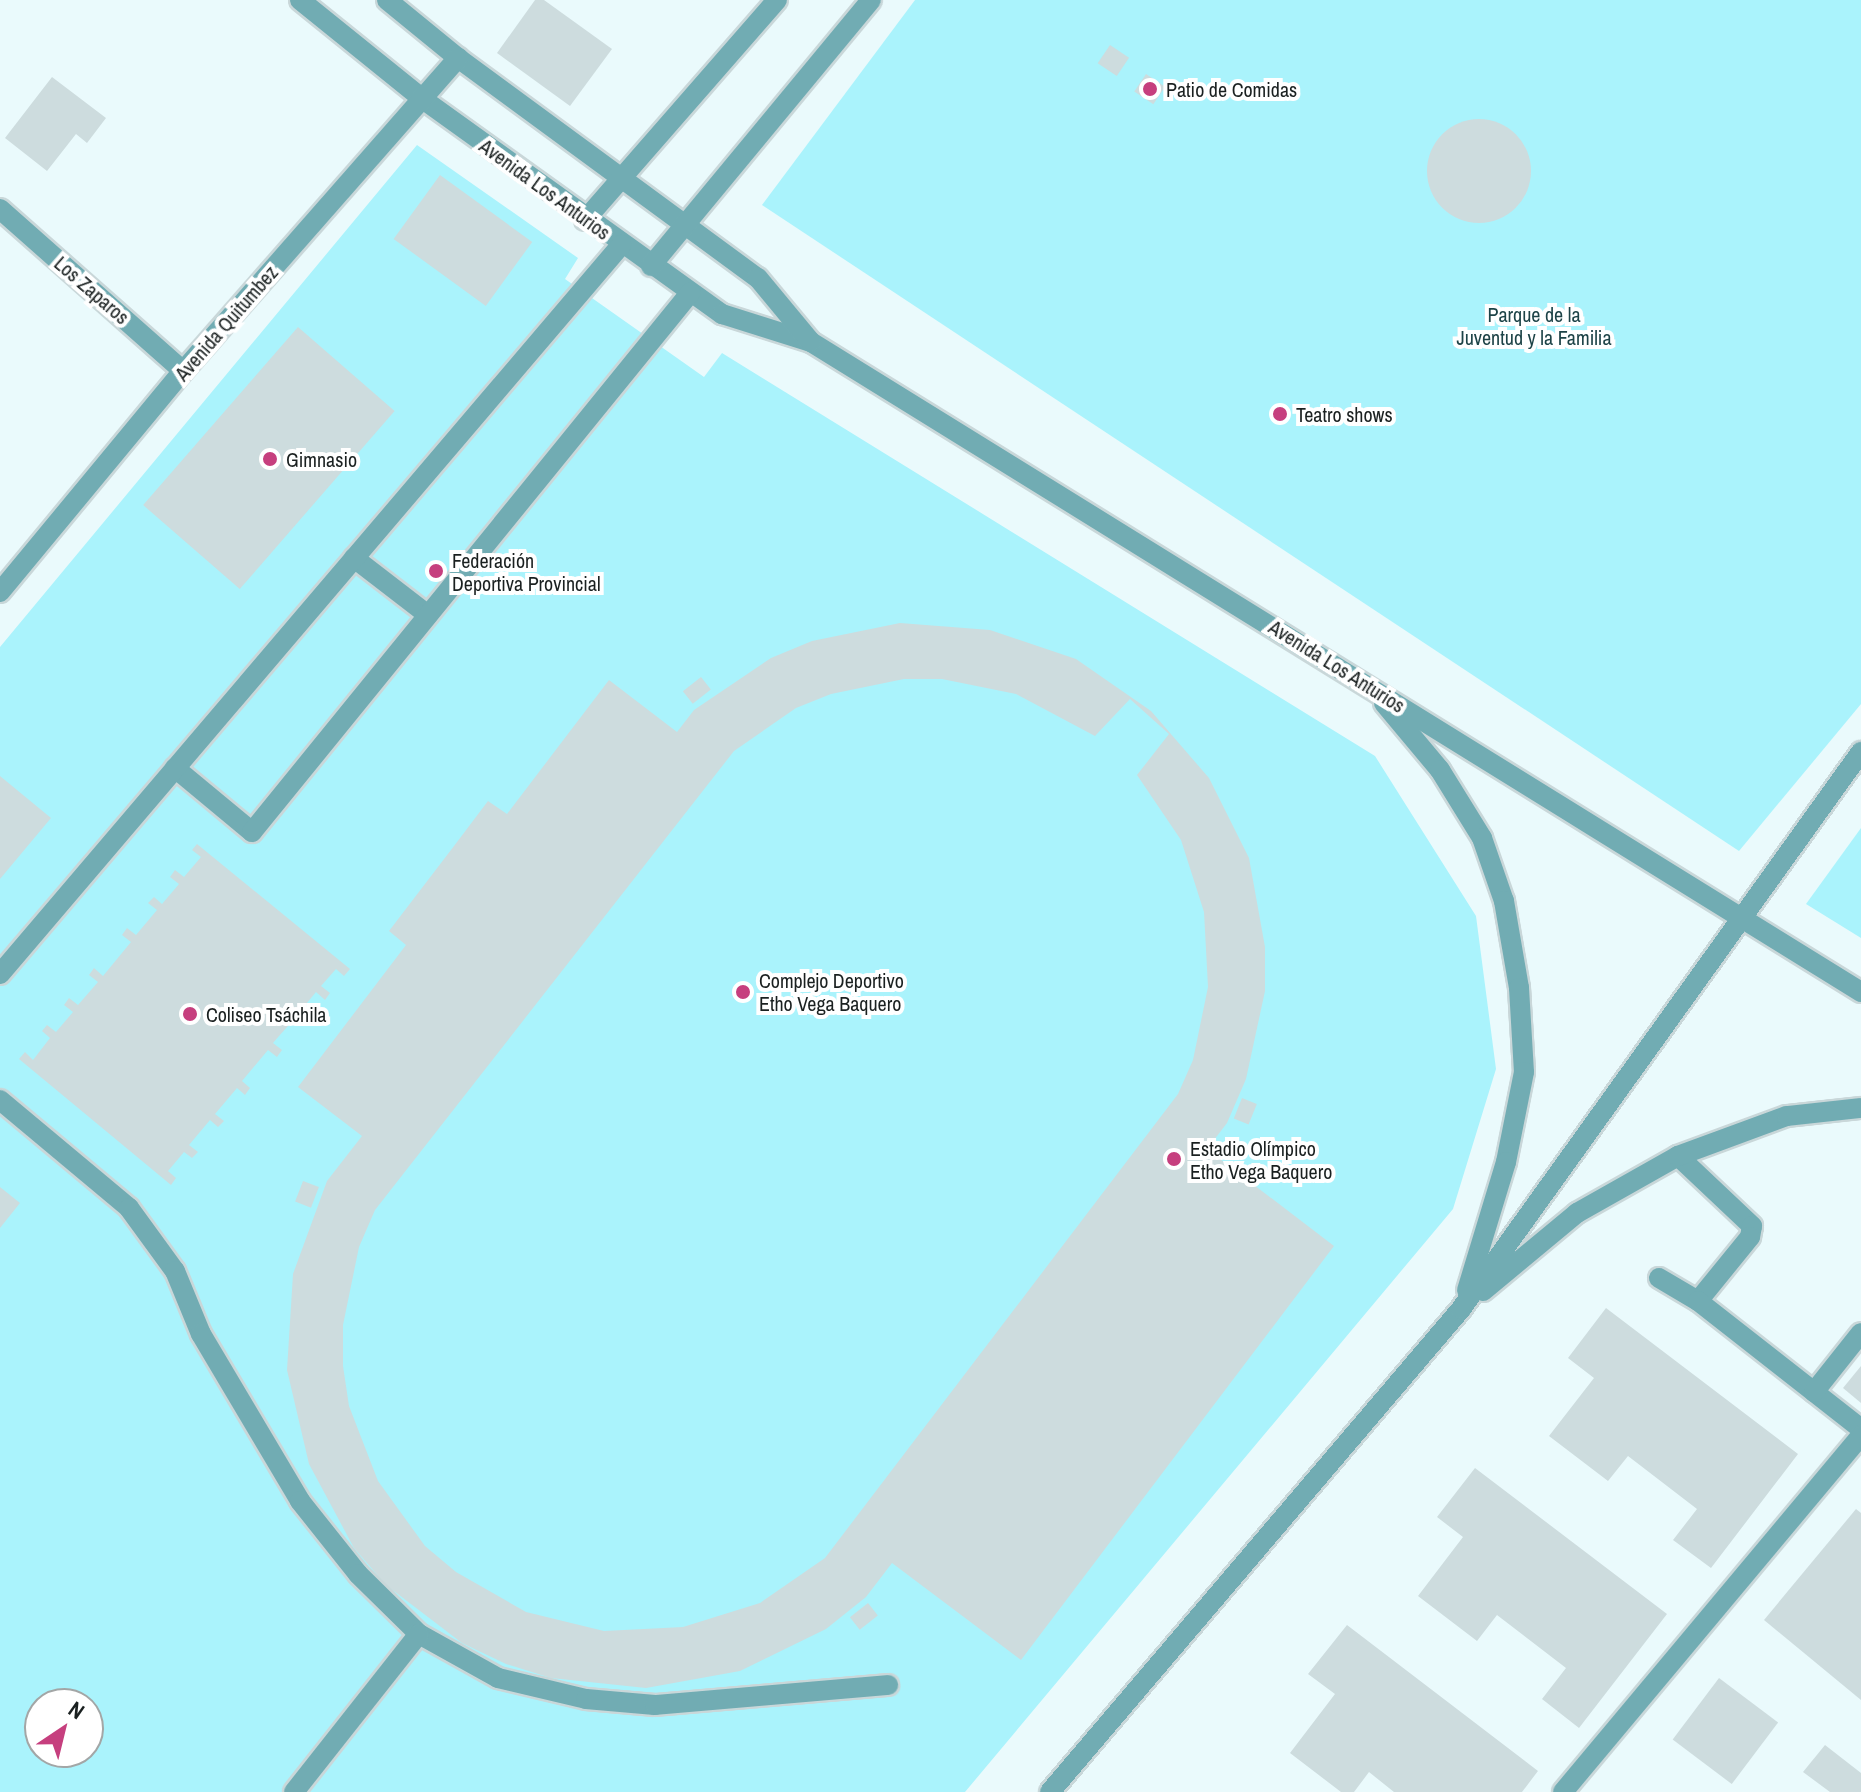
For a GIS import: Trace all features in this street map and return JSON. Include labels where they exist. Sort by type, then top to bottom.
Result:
[{"type":"street","name":"Avenida Los Anturios","points":[[300,0],[424,100],[585,220],[722,314],[811,342],[1861,992]]},
{"type":"street","name":"Avenida Los Anturios","points":[[387,0],[458,58],[758,278],[811,342]]},
{"type":"street","points":[[585,220],[777,0]]},
{"type":"street","points":[[651,266],[871,0]]},
{"type":"street","name":"Avenida Quitumbez","points":[[0,592],[183,371],[458,58]]},
{"type":"street","name":"Los Zaparos","points":[[0,209],[183,371]]},
{"type":"street","points":[[0,974],[621,245]]},
{"type":"street","points":[[175,768],[252,832],[690,293]]},
{"type":"street","points":[[354,558],[428,615]]},
{"type":"street","points":[[1369,685],[1440,770],[1482,838],[1504,901],[1519,988],[1524,1072],[1506,1162],[1461,1309]]},
{"type":"street","points":[[1050,1792],[1461,1309],[1739,917],[1861,752]]},
{"type":"street","points":[[0,1100],[129,1208],[175,1271],[201,1334],[300,1501],[358,1574],[419,1634],[498,1678],[586,1699],[655,1705],[888,1685]]},
{"type":"street","points":[[1461,1309],[1577,1213],[1678,1156],[1787,1116],[1861,1108]]},
{"type":"street","points":[[1678,1156],[1752,1226],[1750,1237],[1698,1301]]},
{"type":"street","points":[[1659,1278],[1698,1301],[1861,1429]]},
{"type":"street","points":[[1814,1392],[1861,1333]]},
{"type":"street","points":[[1563,1792],[1861,1436]]},
{"type":"street","points":[[294,1792],[419,1634]]},
{"type":"green space","name":"Parque de la Juventud y la Familia","points":[[915,0],[1861,0],[1861,704],[1739,851],[762,205]]},
{"type":"green space","name":"Complejo Deportivo Etho Vega Baquero","points":[[417,145],[578,258],[565,279],[704,377],[722,353],[1375,756],[1476,916],[1496,1069],[1453,1209],[965,1792],[0,1792],[0,647]]},
{"type":"green space","points":[[1861,828],[1861,938],[1806,904]]},
{"type":"building","points":[[535,0],[544,0],[612,49],[570,106],[497,53]]},
{"type":"building","points":[[1110,45],[1129,58],[1117,76],[1098,63]]},
{"type":"building","name":"Patio de Comidas","points":[[1146,74],[1165,87],[1153,104],[1134,91]]},
{"type":"building","points":[[52,77],[106,118],[87,143],[76,134],[47,171],[5,138]]},
{"type":"building","points":[[1479,119],[1499,123],[1516,134],[1527,151],[1531,171],[1527,191],[1516,208],[1499,219],[1479,223],[1459,219],[1442,208],[1431,191],[1427,171],[1431,151],[1442,134],[1459,123]]},
{"type":"building","points":[[440,175],[532,242],[486,306],[394,239]]},
{"type":"building","name":"Gimnasio","points":[[298,327],[395,411],[240,589],[143,505]]},
{"type":"building","name":"Estadio Olímpico Etho Vega Baquero","points":[[900,623],[990,630],[1076,659],[1151,711],[1209,778],[1249,858],[1265,947],[1265,991],[1246,1079],[1227,1123],[1207,1149],[1334,1246],[1021,1660],[892,1563],[866,1597],[826,1629],[740,1671],[646,1688],[551,1678],[506,1664],[462,1643],[386,1585],[354,1548],[309,1464],[287,1370],[293,1274],[327,1181],[362,1136],[298,1087],[406,945],[389,931],[488,801],[507,814],[609,680],[677,732],[694,710],[771,658],[812,641]],"holes":[[[904,679],[942,679],[1016,694],[1095,736],[1130,699],[1169,734],[1137,775],[1181,840],[1204,912],[1208,987],[1193,1060],[1178,1094],[825,1558],[760,1603],[683,1627],[604,1631],[526,1612],[456,1572],[425,1546],[378,1481],[349,1406],[343,1366],[343,1325],[359,1247],[375,1210],[734,751],[796,708],[831,694]]]},
{"type":"building","points":[[701,677],[711,690],[693,704],[683,691]]},
{"type":"building","points":[[0,776],[51,818],[0,879]]},
{"type":"building","name":"Coliseo Tsáchila","points":[[197,844],[350,969],[344,976],[336,969],[321,986],[330,993],[325,1000],[316,992],[302,1009],[311,1016],[305,1023],[297,1016],[273,1043],[282,1050],[277,1057],[268,1050],[242,1081],[250,1088],[245,1095],[237,1088],[215,1114],[224,1121],[218,1127],[210,1120],[189,1145],[198,1152],[192,1158],[184,1152],[168,1171],[176,1178],[171,1185],[19,1059],[25,1052],[33,1060],[50,1038],[42,1031],[47,1025],[56,1032],[73,1012],[64,1005],[69,998],[78,1005],[98,982],[89,975],[94,968],[103,976],[131,942],[122,935],[127,928],[136,935],[157,910],[148,903],[154,897],[162,904],[179,884],[170,877],[175,870],[184,877],[201,857],[192,850]]},
{"type":"building","points":[[1242,1098],[1257,1104],[1249,1124],[1234,1118]]},
{"type":"building","points":[[303,1181],[319,1187],[311,1208],[295,1202]]},
{"type":"building","points":[[0,1187],[20,1203],[0,1228]]},
{"type":"building","points":[[1606,1308],[1798,1454],[1711,1568],[1673,1540],[1697,1509],[1628,1456],[1608,1481],[1549,1436],[1594,1378],[1568,1358]]},
{"type":"building","points":[[1861,1366],[1861,1403],[1843,1388]]},
{"type":"building","points":[[1475,1468],[1667,1614],[1579,1728],[1542,1699],[1566,1668],[1497,1615],[1477,1641],[1418,1596],[1463,1537],[1437,1517]]},
{"type":"building","points":[[1856,1509],[1861,1513],[1861,1700],[1764,1620]]},
{"type":"building","points":[[868,1603],[878,1616],[860,1630],[850,1617]]},
{"type":"building","points":[[1347,1625],[1538,1771],[1522,1792],[1394,1792],[1369,1772],[1354,1792],[1341,1792],[1290,1753],[1335,1694],[1308,1674]]},
{"type":"building","points":[[1719,1678],[1778,1723],[1732,1784],[1673,1739]]},
{"type":"building","points":[[1825,1745],[1861,1773],[1861,1792],[1830,1792],[1803,1772]]},
{"type":"place","name":"Patio de Comidas","points":[[1150,89]]},
{"type":"place","name":"Teatro shows","points":[[1280,414]]},
{"type":"place","name":"Gimnasio","points":[[270,459]]},
{"type":"place","name":"Federación Deportiva Provincial","points":[[436,571]]},
{"type":"place","name":"Complejo Deportivo Etho Vega Baquero","points":[[743,992]]},
{"type":"place","name":"Coliseo Tsáchila","points":[[190,1014]]},
{"type":"place","name":"Estadio Olímpico Etho Vega Baquero","points":[[1174,1159]]}]
